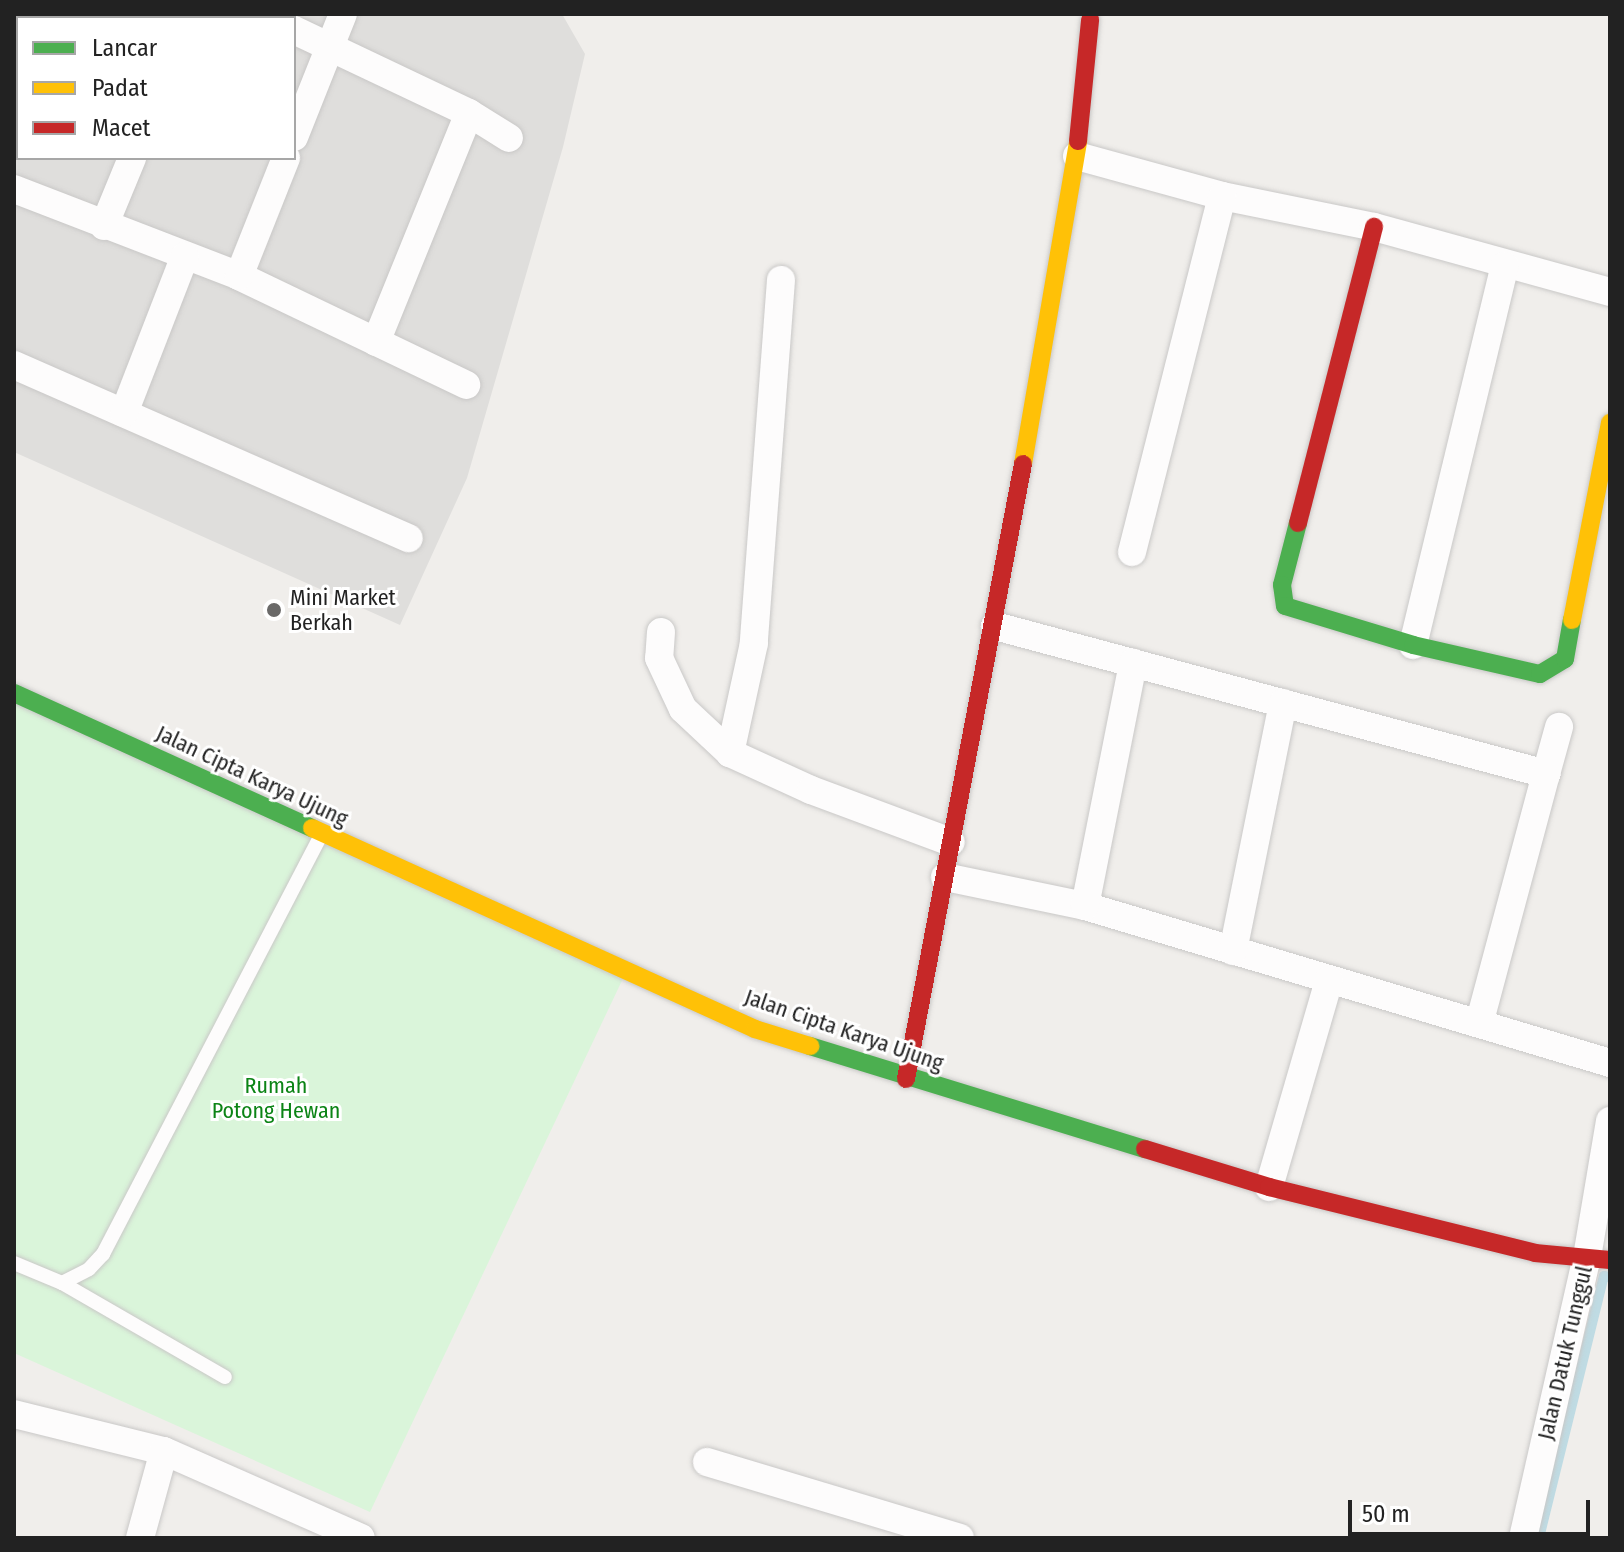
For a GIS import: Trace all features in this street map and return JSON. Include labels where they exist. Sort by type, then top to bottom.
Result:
[{"type":"street","points":[[296,132],[343,14]]},
{"type":"street","points":[[906,1079],[995,626],[1077,156],[1090,20]]},
{"type":"street","points":[[296,31],[469,113],[509,138]]},
{"type":"street","points":[[376,342],[469,113]]},
{"type":"street","points":[[1077,156],[1222,196],[1374,227],[1505,266],[1610,292]]},
{"type":"street","points":[[104,226],[131,160]]},
{"type":"street","points":[[239,276],[285,160]]},
{"type":"street","points":[[14,189],[239,276],[466,385]]},
{"type":"street","points":[[1132,552],[1222,196]]},
{"type":"street","points":[[1374,227],[1282,585],[1285,606],[1413,645],[1540,674],[1565,659],[1610,423]]},
{"type":"street","points":[[124,413],[185,256]]},
{"type":"street","points":[[1413,645],[1505,266]]},
{"type":"street","points":[[730,753],[754,643],[781,280]]},
{"type":"street","points":[[14,365],[409,538]]},
{"type":"street","points":[[995,626],[1546,774]]},
{"type":"street","points":[[661,632],[659,658],[683,709],[730,753],[811,790],[951,842]]},
{"type":"street","points":[[1085,906],[1133,663]]},
{"type":"street","name":"Jalan Cipta Karya Ujung","points":[[14,693],[321,835],[755,1029],[906,1079],[1269,1187],[1535,1253],[1598,1259]]},
{"type":"street","points":[[1233,951],[1283,703]]},
{"type":"street","points":[[1480,1021],[1559,727]]},
{"type":"street","points":[[945,877],[1085,906],[1329,981],[1480,1021],[1610,1063]]},
{"type":"street","points":[[1269,1187],[1329,981]]},
{"type":"street","name":"Jalan Datuk Tunggul","points":[[1523,1538],[1598,1259],[1610,1121]]},
{"type":"street","points":[[14,1414],[164,1451],[361,1538]]},
{"type":"street","points":[[140,1538],[164,1451]]},
{"type":"street","points":[[707,1462],[960,1538]]},
{"type":"lane","points":[[62,1283],[89,1269],[103,1254],[321,835]]},
{"type":"lane","points":[[14,1263],[62,1283],[225,1377]]},
{"type":"shaded area","points":[[14,14],[562,14],[585,54],[563,147],[467,478],[400,625],[14,452]]},
{"type":"green space","name":"Rumah Potong Hewan","points":[[14,689],[627,970],[370,1512],[14,1353]]},
{"type":"waterway","points":[[1539,1538],[1604,1276],[1610,1277]]},
{"type":"traffic: fast","points":[[1298,523],[1282,585],[1285,606],[1413,645],[1540,674],[1565,659],[1572,620]]},
{"type":"traffic: fast","points":[[14,693],[312,828]]},
{"type":"traffic: fast","points":[[810,1046],[1145,1149]]},
{"type":"traffic: slow","points":[[1023,464],[1078,141]]},
{"type":"traffic: slow","points":[[1572,620],[1610,423]]},
{"type":"traffic: slow","points":[[312,828],[755,1029],[810,1046]]},
{"type":"traffic: jam","points":[[1078,141],[1090,20]]},
{"type":"traffic: jam","points":[[1298,523],[1374,227]]},
{"type":"traffic: jam","points":[[906,1079],[1023,464]]},
{"type":"traffic: jam","points":[[1145,1149],[1269,1187],[1535,1253],[1610,1260]]},
{"type":"place","name":"Mini Market Berkah","points":[[274,610]]}]
